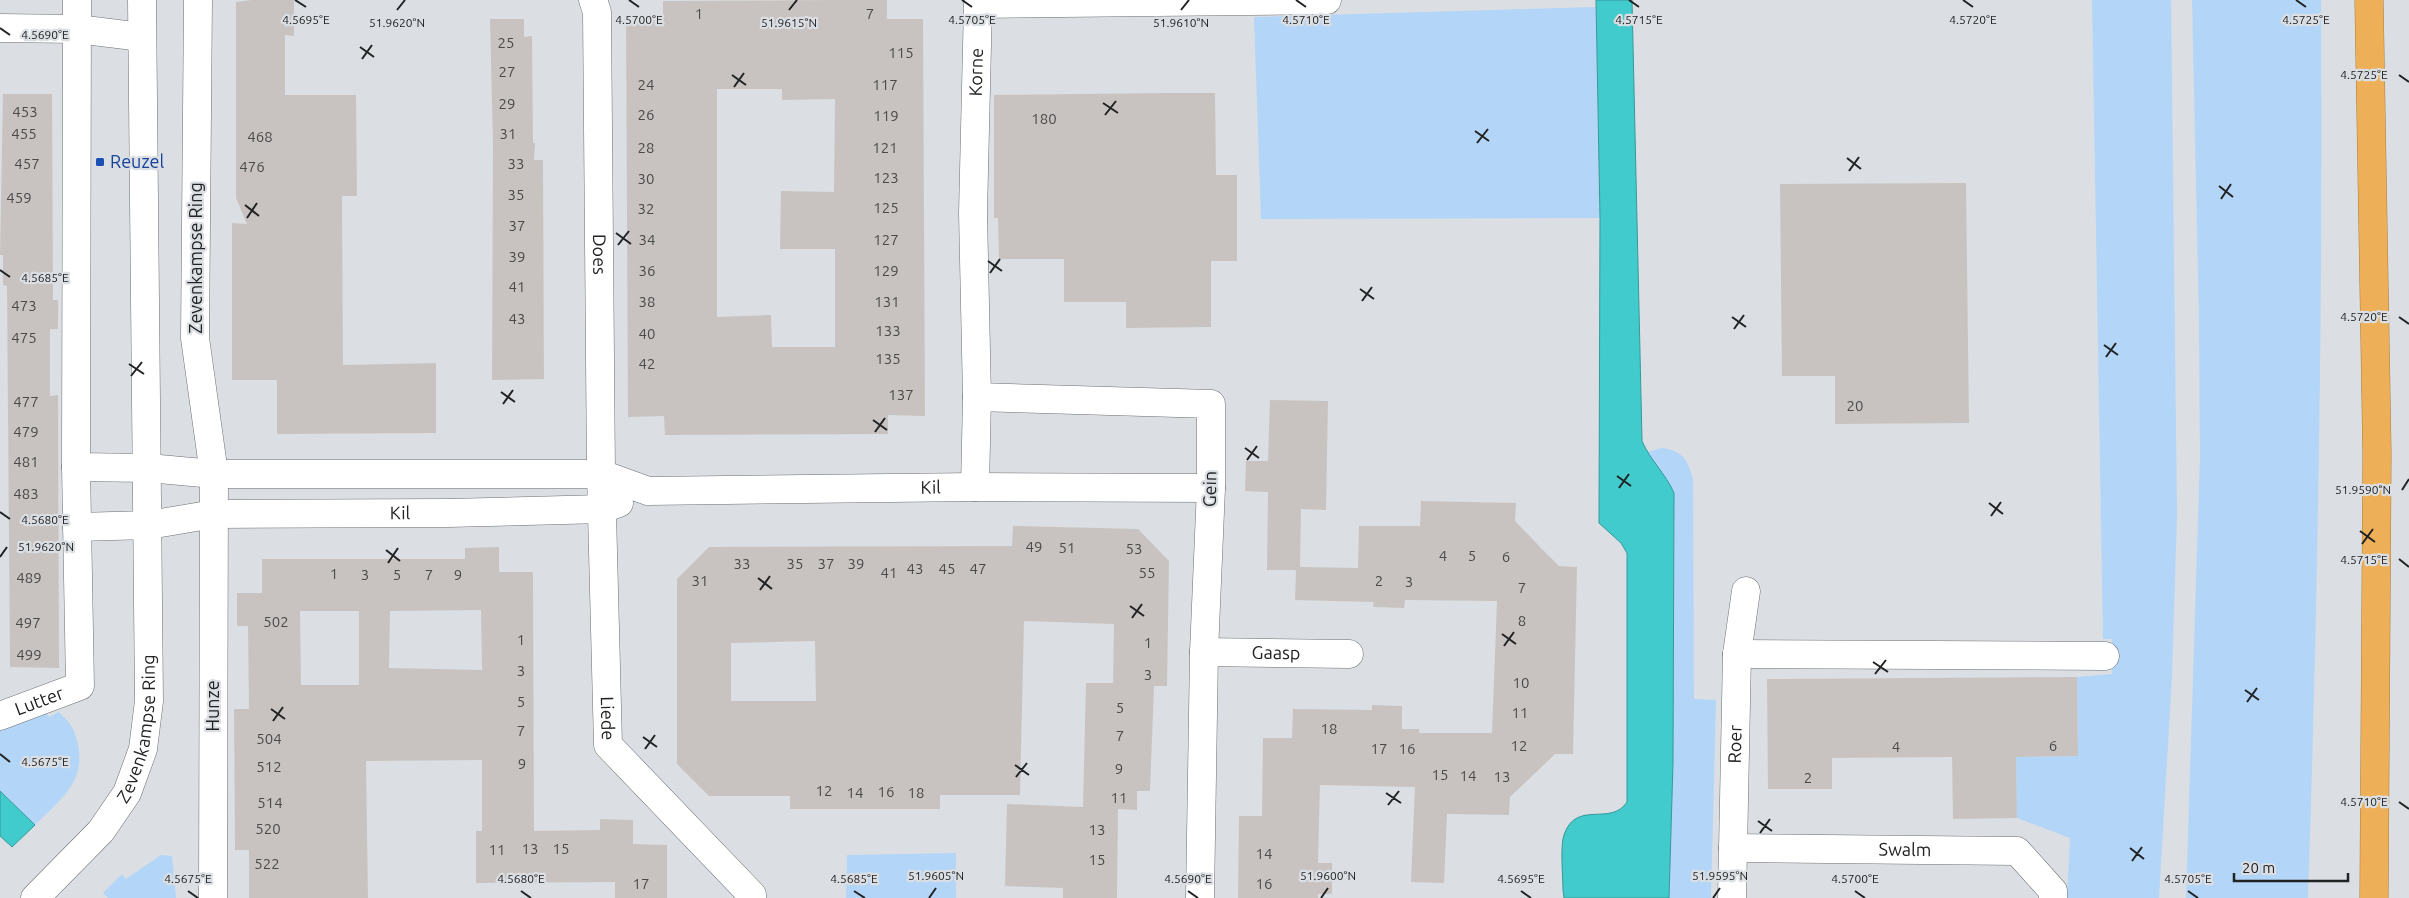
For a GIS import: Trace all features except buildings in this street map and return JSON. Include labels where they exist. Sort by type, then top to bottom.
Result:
[{"type":"highway","points":[[2369,0],[2377,454],[2374,898]]},
{"type":"street","points":[[77,0],[77,527],[148,525]]},
{"type":"street","name":"Zevenkampse Ring","points":[[35,898],[100,831],[128,793],[143,749],[149,701],[142,0]]},
{"type":"street","name":"Zevenkampse Ring","points":[[198,0],[195,338],[214,474],[214,514]]},
{"type":"street","name":"Does","points":[[593,0],[597,12],[601,474],[603,509]]},
{"type":"street","name":"Korne","points":[[977,397],[973,214],[978,4],[1327,0]]},
{"type":"street","points":[[0,28],[77,29],[142,37]]},
{"type":"street","points":[[975,487],[977,397]]},
{"type":"street","name":"Gein","points":[[977,397],[1211,404],[1211,488],[1204,652],[1200,898]]},
{"type":"street","points":[[76,467],[148,468]]},
{"type":"street","name":"Kil","points":[[148,468],[214,474],[601,474],[648,491],[975,487],[1211,488]]},
{"type":"street","name":"Kil","points":[[148,525],[214,514],[448,514],[603,509],[648,491]]},
{"type":"street","name":"Liede","points":[[603,509],[608,745],[752,895],[752,898]]},
{"type":"street","name":"Hunze","points":[[214,514],[214,898]]},
{"type":"street","name":"Lutter","points":[[0,716],[80,686],[77,527]]},
{"type":"street","name":"Roer","points":[[1732,898],[1737,654],[1746,591]]},
{"type":"street","name":"Gaasp","points":[[1204,652],[1349,654]]},
{"type":"street","points":[[1737,654],[2105,656]]},
{"type":"street","name":"Swalm","points":[[1733,848],[2017,851],[2053,891],[2053,898]]},
{"type":"shaded area","points":[[2092,0],[2171,0],[2177,515],[2172,676],[2159,898],[2067,898],[2070,838],[2017,818],[2016,757],[2078,756],[2077,677],[2112,674],[2112,639],[2103,639]]},
{"type":"shaded area","points":[[2192,0],[2321,0],[2319,449],[2315,674],[2308,898],[2186,898],[2200,457]]},
{"type":"shaded area","points":[[1596,7],[1600,218],[1261,219],[1254,17]]},
{"type":"shaded area","points":[[1662,448],[1675,451],[1683,457],[1689,466],[1693,479],[1694,699],[1716,700],[1711,898],[1669,898],[1673,763],[1674,493],[1647,452]]},
{"type":"shaded area","points":[[44,710],[49,717],[59,712],[69,723],[77,739],[79,758],[78,770],[68,790],[35,825],[0,791],[0,727]]},
{"type":"shaded area","points":[[956,853],[956,898],[846,898],[847,855]]},
{"type":"shaded area","points":[[161,855],[172,856],[176,898],[108,898],[103,893],[122,874],[126,879]]},
{"type":"water","points":[[1596,0],[1632,0],[1642,441],[1674,493],[1673,763],[1669,898],[1564,898],[1563,890],[1562,846],[1569,824],[1585,815],[1612,813],[1620,809],[1627,802],[1627,553],[1621,543],[1599,523],[1600,218]]},
{"type":"water","points":[[0,791],[35,825],[12,847],[0,836]]},
{"type":"place","name":"Reuzel","points":[[100,162]]}]
